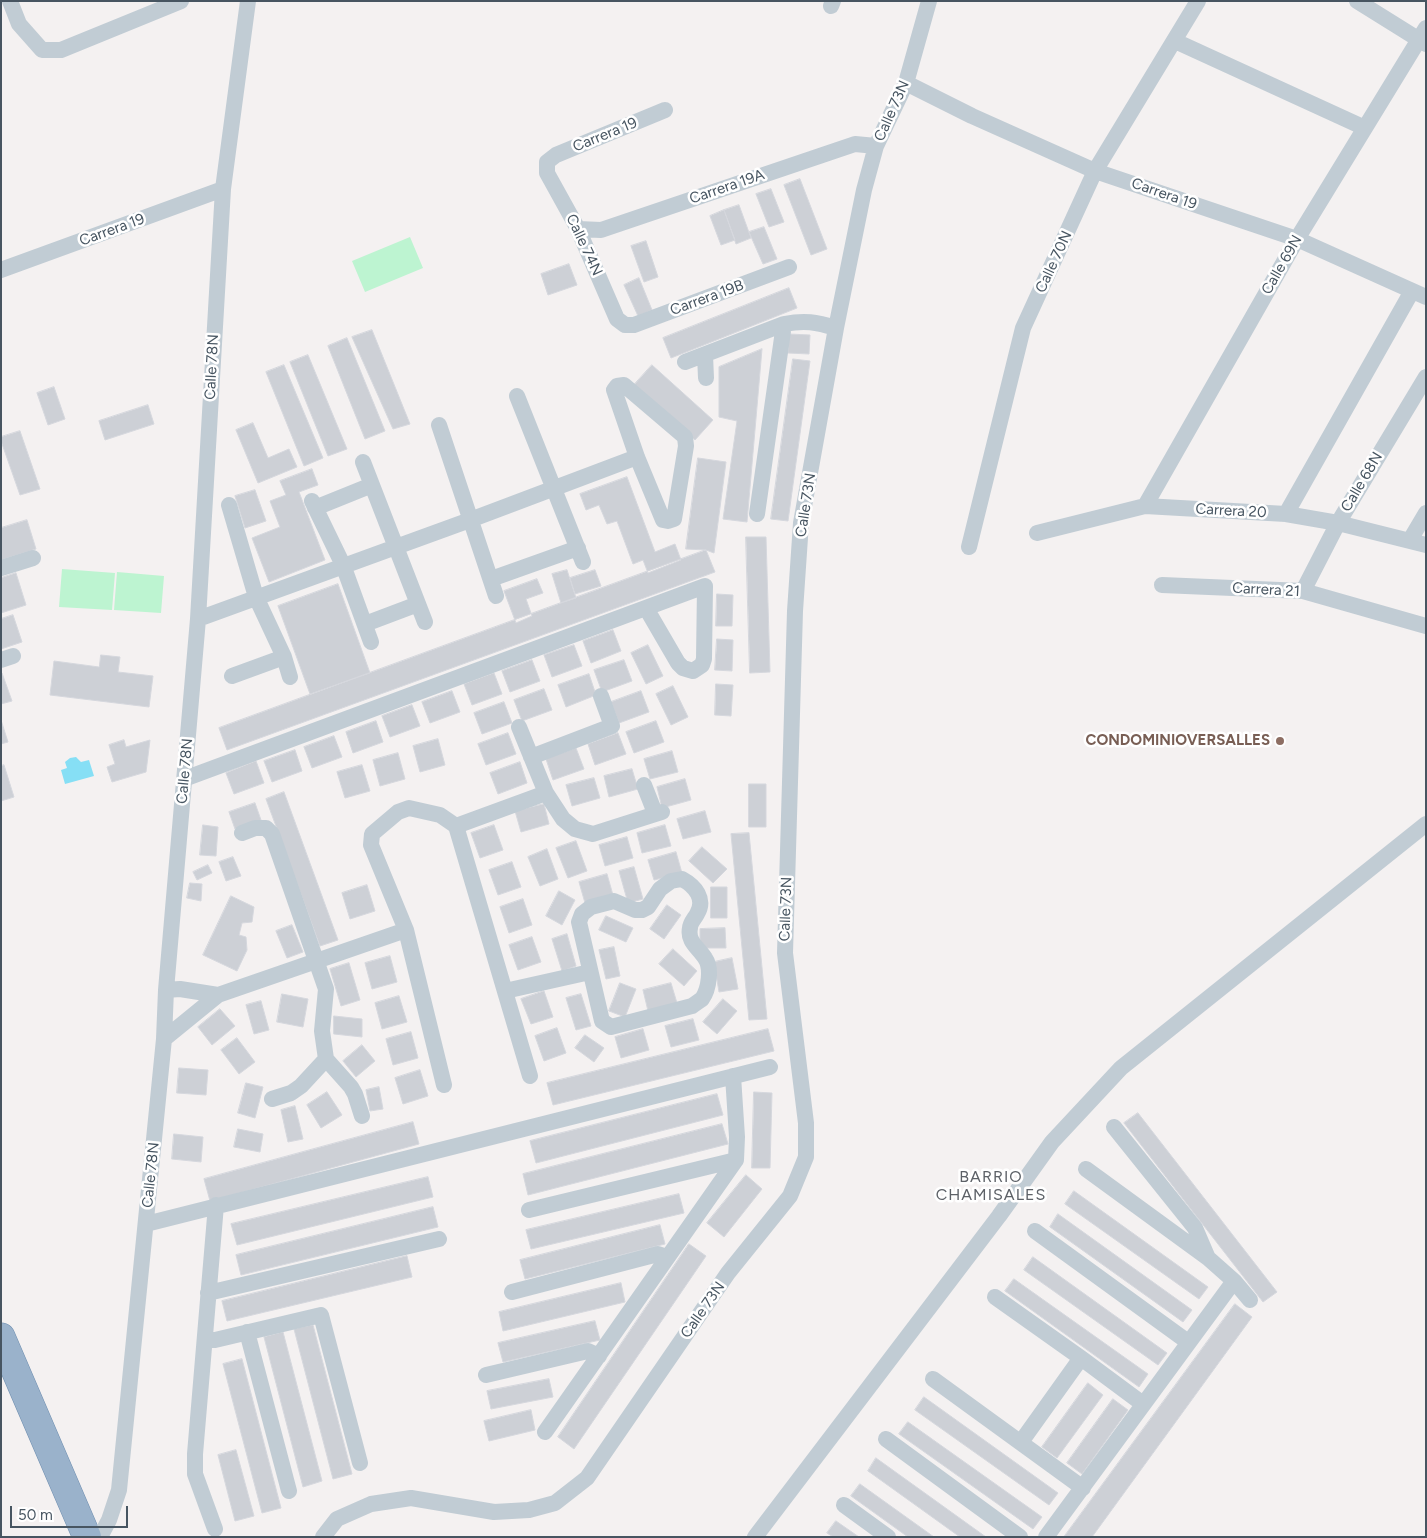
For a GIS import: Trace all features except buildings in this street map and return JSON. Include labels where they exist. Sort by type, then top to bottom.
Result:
[{"type":"highway","points":[[1,1337],[98,1536]]},
{"type":"street","points":[[10,1],[19,24],[42,50],[62,50],[182,1]]},
{"type":"street","name":"Calle 78N","points":[[98,1536],[109,1520],[119,1490],[146,1224],[164,1039],[166,990],[198,619],[223,189],[248,1]]},
{"type":"street","name":"Calle 73N","points":[[323,1537],[337,1519],[371,1504],[411,1498],[494,1512],[529,1510],[555,1502],[587,1478],[728,1273],[790,1196],[806,1157],[806,1123],[785,952],[795,611],[801,523],[836,328],[864,190],[876,146],[906,83],[930,1]]},
{"type":"street","name":"Calle 70N","points":[[968,547],[1023,328],[1095,171],[1198,1]]},
{"type":"street","points":[[1359,2],[1423,37]]},
{"type":"street","name":"Calle 69N","points":[[1145,506],[1297,239],[1364,128],[1423,37]]},
{"type":"street","points":[[1175,41],[1364,128]]},
{"type":"street","name":"Carrera 19","points":[[906,83],[972,116],[1095,171],[1297,239],[1419,294]]},
{"type":"street","name":"Carrera 19","points":[[547,162],[556,155],[664,110]]},
{"type":"street","name":"Carrera 19A","points":[[578,229],[601,230],[855,144],[876,146]]},
{"type":"street","name":"Calle 74N","points":[[547,162],[547,173],[578,229],[617,319],[625,325]]},
{"type":"street","name":"Carrera 19","points":[[1,270],[223,189]]},
{"type":"street","name":"Carrera 19B","points":[[625,325],[634,325],[789,267]]},
{"type":"street","points":[[1286,514],[1419,294]]},
{"type":"street","points":[[685,362],[784,324],[800,321],[814,322],[836,328]]},
{"type":"street","points":[[757,514],[784,324]]},
{"type":"street","points":[[705,355],[706,378]]},
{"type":"street","name":"Calle 68N","points":[[1303,591],[1338,523],[1426,377]]},
{"type":"street","points":[[624,385],[685,438],[686,446],[674,518],[668,521],[663,520],[637,457],[614,390],[617,386],[624,385]]},
{"type":"street","points":[[491,579],[580,555],[517,396]]},
{"type":"street","points":[[439,425],[496,596]]},
{"type":"street","points":[[198,619],[637,457]]},
{"type":"street","points":[[363,462],[425,622]]},
{"type":"street","points":[[372,485],[314,504],[343,565],[372,642]]},
{"type":"street","points":[[229,505],[256,597],[284,657],[290,677]]},
{"type":"street","name":"Carrera 20","points":[[1037,533],[1145,506],[1286,514],[1338,523],[1418,542]]},
{"type":"street","points":[[1418,542],[1426,513]]},
{"type":"street","points":[[1,568],[33,558]]},
{"type":"street","name":"Carrera 21","points":[[1162,585],[1303,591],[1426,626]]},
{"type":"street","points":[[184,779],[705,586],[704,659],[702,665],[692,671],[683,668],[646,608]]},
{"type":"street","points":[[365,624],[418,604]]},
{"type":"street","points":[[232,676],[284,657]]},
{"type":"street","points":[[531,757],[612,726],[601,696]]},
{"type":"street","points":[[519,728],[546,794],[563,819],[575,829],[593,834],[658,812],[644,785]]},
{"type":"street","points":[[456,826],[546,794]]},
{"type":"street","points":[[444,1085],[406,930],[371,845],[372,834],[398,812],[409,808],[440,815],[456,826],[530,1076]]},
{"type":"street","points":[[755,1537],[999,1216],[1052,1142],[1121,1068],[1426,824]]},
{"type":"street","points":[[242,833],[255,828],[266,828],[272,834],[326,989],[322,1031],[326,1059],[351,1087],[362,1116]]},
{"type":"street","points":[[682,879],[692,885],[700,896],[699,911],[690,927],[692,945],[705,958],[709,967],[708,985],[702,998],[692,1006],[611,1027],[602,1021],[590,972],[579,922],[582,914],[591,907],[614,901],[635,910],[642,910],[648,907],[660,888],[671,881],[682,879]]},
{"type":"street","points":[[164,1039],[218,994],[406,930]]},
{"type":"street","points":[[505,991],[590,972]]},
{"type":"street","points":[[166,990],[180,989],[218,994]]},
{"type":"street","points":[[272,1098],[291,1092],[301,1086],[326,1059]]},
{"type":"street","points":[[146,1224],[770,1067]]},
{"type":"street","points":[[545,1432],[736,1160],[737,1137],[733,1076]]},
{"type":"street","points":[[1114,1126],[1195,1228],[1208,1258]]},
{"type":"street","points":[[528,1210],[736,1160]]},
{"type":"street","points":[[1086,1168],[1208,1258],[1234,1281],[1250,1300]]},
{"type":"street","points":[[216,1206],[194,1454],[195,1474],[216,1529]]},
{"type":"street","points":[[1035,1231],[1188,1342]]},
{"type":"street","points":[[208,1293],[439,1238]]},
{"type":"street","points":[[512,1292],[658,1254],[667,1257]]},
{"type":"street","points":[[1046,1537],[1234,1281]]},
{"type":"street","points":[[994,1297],[1143,1404]]},
{"type":"street","points":[[205,1340],[215,1340],[321,1315],[360,1463]]},
{"type":"street","points":[[248,1332],[289,1491]]},
{"type":"street","points":[[486,1375],[588,1350],[599,1356]]},
{"type":"street","points":[[1021,1442],[1081,1358]]},
{"type":"street","points":[[933,1379],[1083,1488]]},
{"type":"street","points":[[886,1439],[1020,1537]]},
{"type":"street","points":[[844,1505],[888,1537]]},
{"type":"green space","points":[[410,237],[423,268],[365,292],[352,261]]},
{"type":"green space","points":[[62,569],[115,573],[112,610],[59,607]]},
{"type":"green space","points":[[117,572],[164,576],[161,613],[114,610]]},
{"type":"water","points":[[76,757],[81,762],[89,760],[94,776],[65,784],[61,770],[67,768],[65,762],[70,758]]},
{"type":"place","name":"CONDOMINIOVERSALLES","points":[[1280,741]]},
{"type":"district","name":"BARRIO CHAMISALES","points":[[991,1186]]}]
